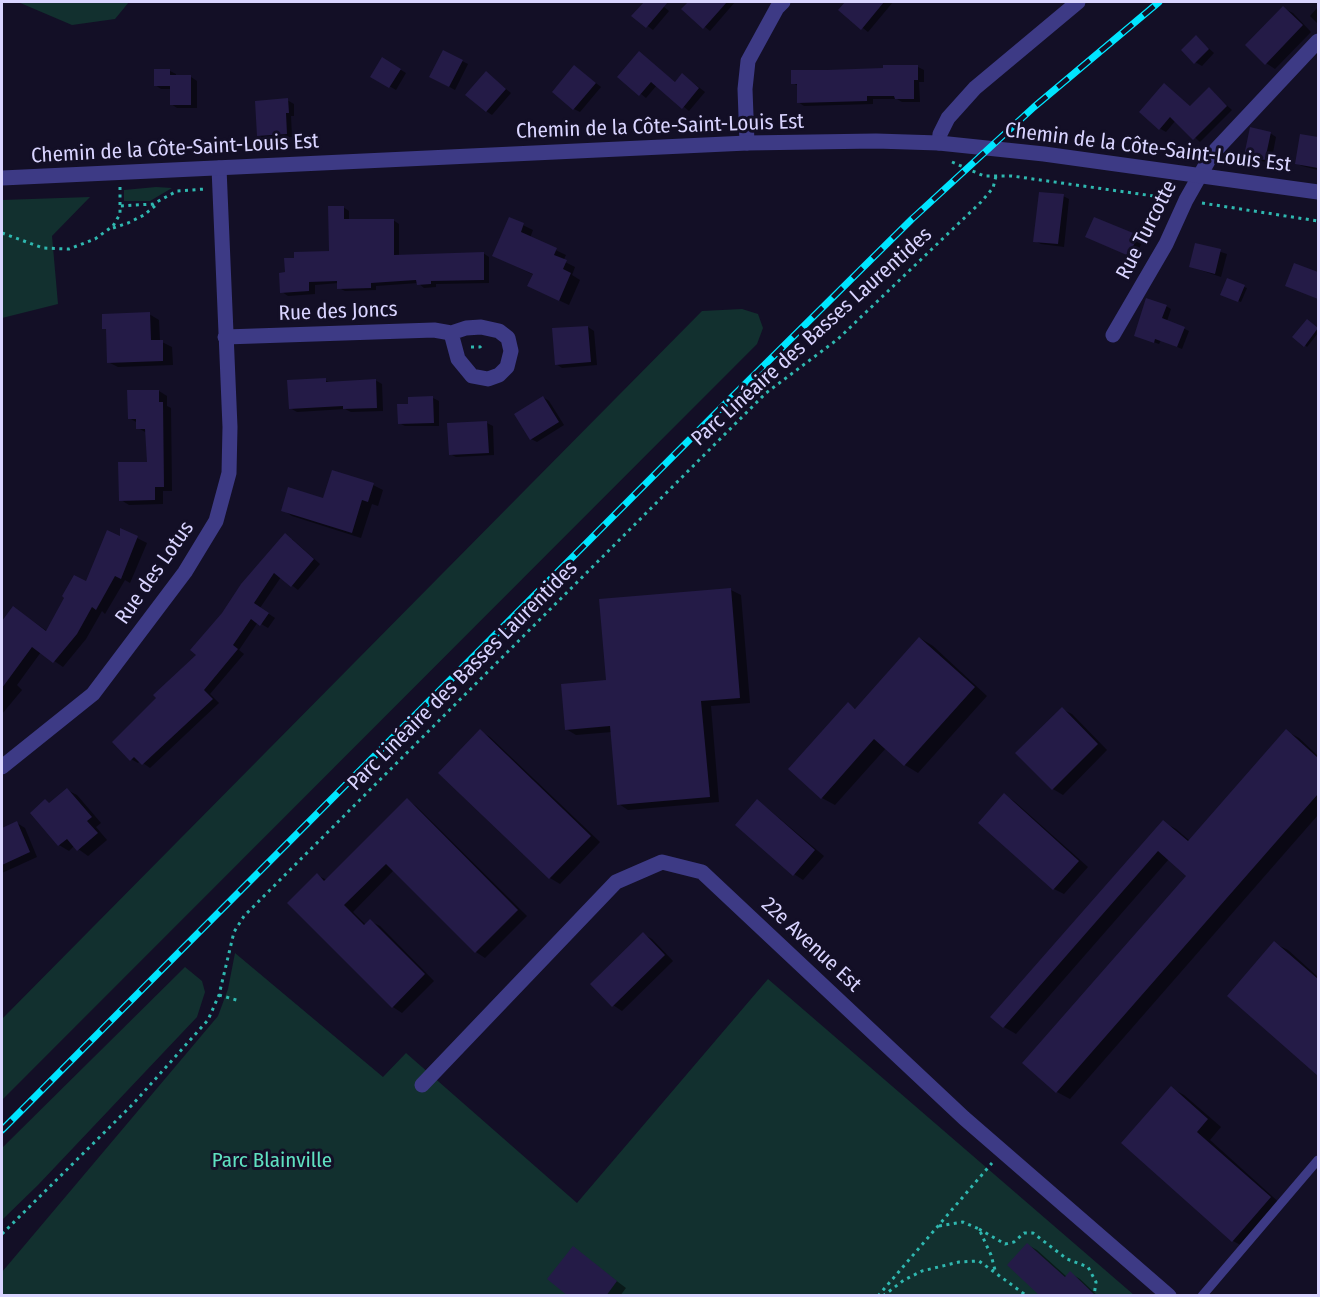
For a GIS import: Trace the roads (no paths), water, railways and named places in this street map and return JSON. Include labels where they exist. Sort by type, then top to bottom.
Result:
[{"type":"street","points":[[747,143],[745,89],[748,61],[777,8],[783,2]]},
{"type":"street","points":[[939,143],[940,134],[948,118],[969,94],[1078,2]]},
{"type":"street","name":"Rue Turcotte","points":[[1113,335],[1166,244],[1212,154],[1318,41]]},
{"type":"street","name":"Chemin de la Côte-Saint-Louis Est","points":[[2,178],[747,143],[876,141],[939,143],[1044,154],[1318,192]]},
{"type":"street","name":"Rue des Lotus","points":[[2,768],[93,694],[185,572],[216,521],[230,473],[219,168]]},
{"type":"street","name":"Rue des Joncs","points":[[225,337],[435,330],[451,333]]},
{"type":"street","name":"22e Avenue Est","points":[[422,1084],[616,882],[662,862],[702,872],[964,1118],[1169,1296]]},
{"type":"lane","points":[[1202,1296],[1318,1160]]},
{"type":"railway","points":[[2,1130],[912,219],[1034,107],[1159,2]]},
{"type":"park label","name":"Parc Blainville","points":[[272,1161]]}]
